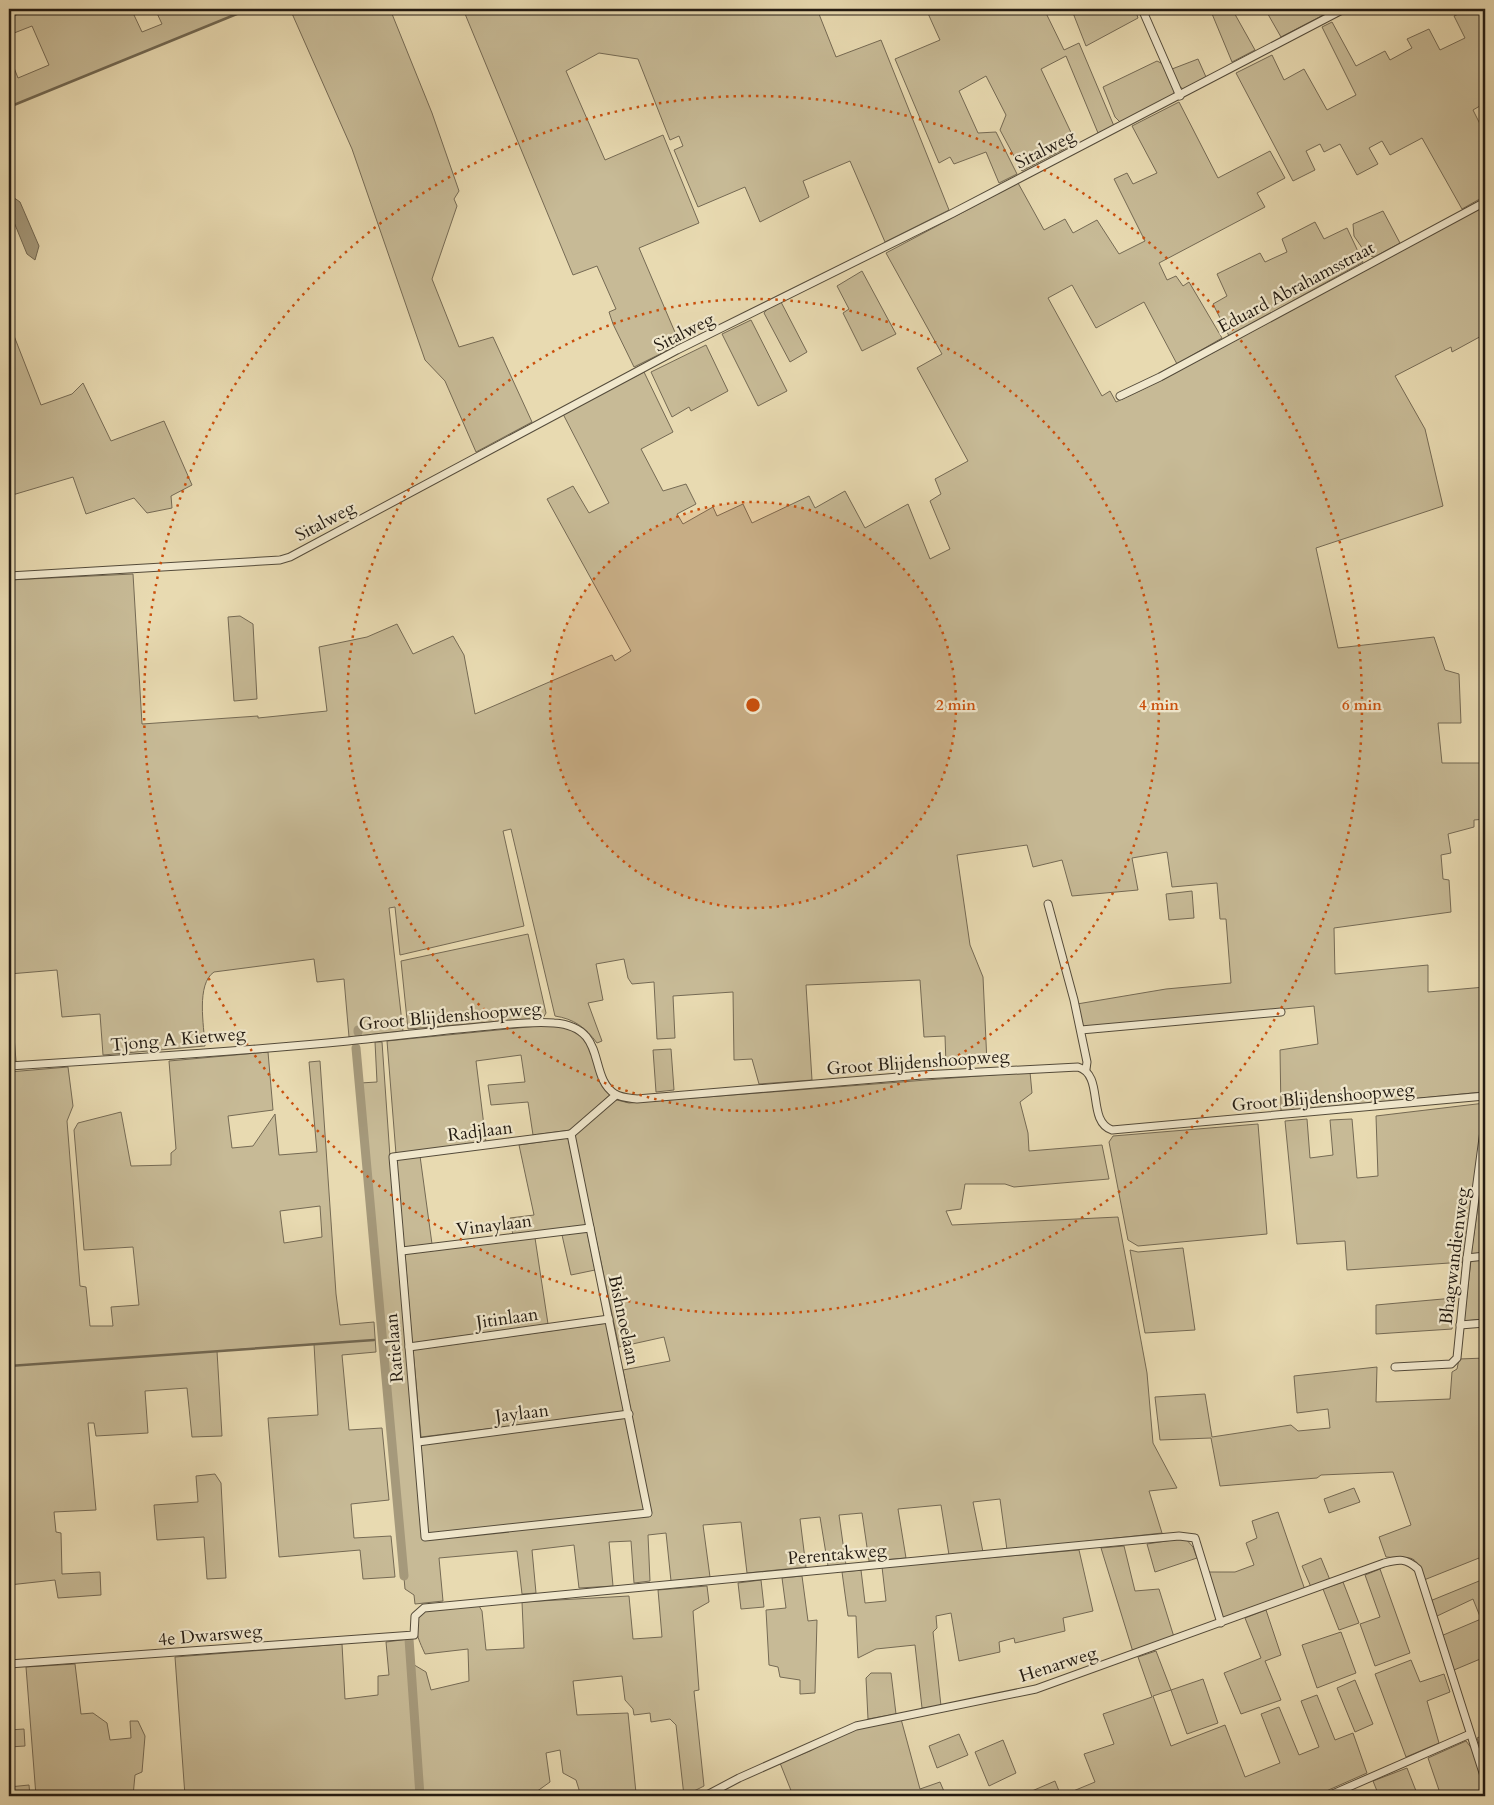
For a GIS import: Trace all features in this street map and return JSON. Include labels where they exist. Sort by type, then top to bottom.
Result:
[{"type":"street","points":[[1142,9],[1180,96]]},
{"type":"street","name":"Sitalweg","points":[[9,576],[280,560],[290,556],[677,350],[827,277],[1180,96],[1344,9]]},
{"type":"street","name":"Eduard Abrahamsstraat","points":[[1120,396],[1160,377],[1485,202]]},
{"type":"street","points":[[1048,904],[1080,1030],[1087,1062],[1086,1070]]},
{"type":"street","points":[[1080,1030],[1281,1012]]},
{"type":"street","name":"Groot Blijdenshoopweg","points":[[350,1040],[532,1022],[562,1023],[573,1026],[587,1036],[594,1048],[608,1087],[616,1095],[638,1099],[922,1075],[1078,1068],[1086,1070],[1091,1076],[1100,1117],[1107,1128],[1112,1130],[1485,1096]]},
{"type":"street","name":"Tjong A Kietweg","points":[[9,1066],[350,1040]]},
{"type":"street","points":[[571,1134],[616,1095]]},
{"type":"street","name":"Bhagwandienweg","points":[[1395,1368],[1451,1364],[1455,1362],[1485,1124]]},
{"type":"street","name":"Radjlaan","points":[[393,1157],[571,1134]]},
{"type":"street","name":"Bishnoelaan","points":[[425,1537],[648,1513],[571,1134]]},
{"type":"street","name":"Ratielaan","points":[[393,1157],[425,1537]]},
{"type":"street","name":"Vinaylaan","points":[[402,1251],[590,1228]]},
{"type":"street","points":[[1467,1258],[1485,1256]]},
{"type":"street","name":"Jitinlaan","points":[[409,1347],[609,1319]]},
{"type":"street","points":[[1460,1325],[1485,1323]]},
{"type":"street","name":"Jaylaan","points":[[418,1442],[629,1414]]},
{"type":"street","name":"Perentakweg","points":[[414,1635],[416,1616],[424,1608],[1188,1536],[1196,1538],[1221,1623]]},
{"type":"street","name":"Henarweg","points":[[705,1796],[739,1778],[856,1726],[1036,1689],[1393,1560],[1402,1559],[1410,1562],[1418,1569],[1470,1734]]},
{"type":"street","name":"4e Dwarsweg","points":[[9,1664],[414,1635]]},
{"type":"street","points":[[1328,1796],[1470,1734],[1485,1779]]},
{"type":"shaded area","points":[[22,9],[137,9],[134,15],[142,32],[162,24],[155,9],[249,9],[9,107],[9,55],[18,78],[49,65],[32,26],[9,35],[9,18],[23,12]]},
{"type":"shaded area","points":[[290,9],[390,9],[432,113],[459,191],[454,199],[457,206],[432,279],[459,347],[493,337],[532,422],[476,452],[445,381],[425,360],[352,149]]},
{"type":"shaded area","points":[[463,9],[817,9],[836,57],[881,40],[949,210],[885,242],[850,161],[803,181],[809,197],[760,222],[745,187],[698,207],[674,150],[683,146],[679,136],[670,140],[638,59],[599,53],[566,71],[605,160],[663,135],[699,223],[639,248],[680,344],[634,367],[613,324],[609,312],[616,309],[597,266],[573,275]]},
{"type":"shaded area","points":[[926,9],[1044,9],[1064,50],[1079,43],[1114,126],[1098,133],[1066,56],[1041,69],[1076,143],[1022,171],[1000,130],[1006,115],[986,76],[959,91],[978,133],[996,132],[1017,174],[999,183],[986,152],[954,164],[950,157],[939,163],[895,59],[940,40]]},
{"type":"shaded area","points":[[1080,9],[1135,9],[1138,18],[1086,46],[1073,13]]},
{"type":"shaded area","points":[[1210,9],[1232,9],[1255,50],[1232,62]]},
{"type":"shaded area","points":[[1265,9],[1325,9],[1327,13],[1281,37]]},
{"type":"shaded area","points":[[1464,9],[1485,9],[1485,103],[1473,110],[1485,134],[1485,196],[1462,209],[1422,138],[1390,155],[1382,141],[1369,148],[1378,164],[1357,175],[1340,144],[1324,152],[1320,144],[1306,151],[1315,170],[1293,181],[1236,73],[1272,55],[1284,80],[1304,69],[1327,110],[1356,95],[1322,27],[1332,22],[1356,66],[1385,51],[1390,60],[1412,48],[1407,39],[1429,29],[1440,50],[1465,38],[1454,16],[1465,11]]},
{"type":"shaded area","points":[[1198,59],[1206,77],[1183,89],[1178,85],[1172,69]]},
{"type":"shaded area","points":[[1157,61],[1163,64],[1175,90],[1173,95],[1120,122],[1115,117],[1103,87]]},
{"type":"shaded area","points":[[1179,102],[1218,178],[1270,151],[1285,178],[1257,193],[1265,207],[1159,263],[1167,280],[1176,276],[1183,286],[1189,282],[1222,338],[1177,364],[1144,302],[1096,328],[1072,285],[1048,298],[1102,396],[1110,391],[1116,402],[1164,379],[1485,206],[1485,334],[1452,352],[1451,347],[1395,376],[1425,429],[1443,506],[1316,548],[1338,648],[1434,637],[1445,670],[1459,674],[1461,723],[1438,723],[1442,763],[1485,763],[1485,819],[1474,820],[1474,827],[1448,834],[1451,853],[1441,855],[1443,879],[1449,880],[1451,912],[1334,928],[1335,974],[1428,965],[1428,992],[1485,987],[1485,1067],[1482,1092],[1281,1112],[1280,1050],[1318,1044],[1314,1006],[1082,1029],[1077,1004],[1166,989],[1231,983],[1226,919],[1220,919],[1217,883],[1172,887],[1167,852],[1132,858],[1138,890],[1072,896],[1062,860],[1033,867],[1027,845],[957,855],[970,945],[983,977],[987,1063],[946,1065],[945,1036],[924,1037],[920,980],[806,985],[812,1080],[759,1084],[752,1059],[734,1060],[733,992],[673,996],[675,1038],[657,1039],[654,982],[632,984],[628,978],[624,959],[596,964],[603,1000],[588,1003],[602,1041],[597,1043],[579,1025],[568,1019],[555,1016],[511,829],[503,831],[524,926],[400,955],[395,907],[389,908],[403,1031],[349,1037],[344,979],[317,982],[314,959],[214,972],[208,978],[203,995],[205,1046],[103,1055],[100,1014],[62,1017],[57,970],[9,974],[9,580],[133,574],[142,724],[258,716],[258,718],[327,711],[319,647],[367,637],[397,624],[413,654],[453,636],[464,655],[475,714],[612,655],[615,661],[631,651],[547,499],[573,486],[589,513],[609,503],[563,414],[644,372],[673,432],[641,449],[663,491],[686,484],[696,504],[677,514],[683,524],[713,507],[717,516],[743,504],[752,523],[809,496],[815,508],[845,491],[865,528],[908,504],[930,559],[950,549],[930,501],[941,494],[935,479],[968,461],[917,368],[942,354],[886,253],[1018,183],[1044,230],[1065,219],[1073,233],[1097,220],[1119,254],[1145,241],[1114,179],[1127,173],[1133,184],[1157,173],[1132,126]]},
{"type":"shaded area","points":[[13,197],[20,202],[39,246],[35,260],[27,254],[9,210]]},
{"type":"shaded area","points":[[1383,211],[1400,243],[1374,257],[1367,255],[1354,236],[1353,224]]},
{"type":"shaded area","points":[[1315,222],[1324,239],[1347,228],[1363,262],[1229,336],[1213,304],[1227,296],[1217,274],[1260,253],[1265,262],[1287,252],[1282,239]]},
{"type":"shaded area","points":[[862,271],[896,334],[862,351],[843,313],[849,309],[837,286]]},
{"type":"shaded area","points":[[781,302],[807,352],[790,362],[764,313],[768,308]]},
{"type":"shaded area","points":[[751,320],[787,391],[758,406],[722,334]]},
{"type":"shaded area","points":[[9,323],[41,405],[72,394],[83,383],[111,441],[164,421],[192,485],[171,496],[172,508],[147,513],[134,498],[86,514],[73,477],[9,496]]},
{"type":"shaded area","points":[[706,345],[728,391],[691,411],[689,407],[672,417],[651,372]]},
{"type":"shaded area","points":[[240,616],[253,624],[257,699],[234,701],[228,617]]},
{"type":"shaded area","points":[[1192,891],[1194,918],[1169,920],[1166,894]]},
{"type":"shaded area","points":[[528,934],[546,1013],[543,1018],[408,1029],[401,961]]},
{"type":"shaded area","points":[[9,974],[16,1061],[9,1061]]},
{"type":"shaded area","points":[[548,1025],[572,1029],[582,1035],[598,1059],[611,1094],[571,1130],[533,1135],[528,1102],[491,1105],[488,1085],[525,1082],[521,1055],[476,1061],[486,1142],[396,1154],[387,1041]]},
{"type":"shaded area","points":[[375,1042],[382,1042],[390,1157],[424,1540],[651,1516],[623,1370],[670,1361],[664,1337],[619,1347],[574,1135],[610,1102],[617,1100],[629,1103],[1030,1072],[1032,1093],[1020,1102],[1028,1133],[1029,1151],[1102,1145],[1109,1179],[1014,1187],[1005,1184],[965,1184],[961,1209],[946,1211],[952,1225],[1118,1217],[1147,1373],[1153,1443],[1177,1488],[1149,1491],[1162,1533],[1007,1550],[1000,1499],[973,1502],[983,1552],[949,1555],[941,1505],[898,1509],[906,1558],[869,1561],[862,1513],[839,1515],[846,1565],[828,1566],[820,1517],[800,1519],[806,1567],[747,1573],[741,1522],[703,1525],[710,1577],[671,1581],[666,1533],[648,1535],[650,1581],[634,1583],[631,1541],[609,1542],[613,1586],[579,1588],[574,1545],[532,1550],[536,1593],[522,1594],[517,1551],[439,1558],[443,1601],[415,1604],[414,1595],[405,1589],[360,1083],[377,1082]]},
{"type":"shaded area","points":[[671,1049],[674,1090],[656,1092],[653,1050]]},
{"type":"shaded area","points":[[268,1052],[273,1110],[228,1116],[232,1148],[253,1146],[275,1114],[279,1155],[317,1152],[309,1062],[320,1061],[336,1294],[340,1325],[374,1322],[376,1352],[342,1355],[349,1430],[382,1428],[389,1500],[351,1504],[354,1538],[391,1536],[395,1577],[363,1579],[360,1550],[279,1557],[268,1418],[318,1415],[314,1344],[217,1351],[222,1436],[192,1437],[187,1388],[145,1391],[148,1433],[96,1436],[94,1423],[88,1423],[96,1510],[54,1512],[56,1532],[61,1533],[62,1574],[100,1572],[101,1595],[58,1598],[55,1580],[9,1585],[9,1072],[68,1067],[73,1106],[67,1121],[80,1286],[86,1287],[90,1326],[113,1326],[111,1307],[139,1305],[133,1247],[84,1250],[74,1130],[78,1123],[121,1112],[131,1166],[171,1165],[171,1153],[176,1149],[169,1061]],"holes":[[[320,1206],[322,1237],[284,1243],[280,1211]]]},
{"type":"shaded area","points":[[1485,1103],[1464,1262],[1347,1270],[1345,1241],[1297,1244],[1285,1121],[1307,1119],[1310,1158],[1333,1155],[1330,1120],[1352,1119],[1357,1178],[1378,1176],[1376,1116]]},
{"type":"shaded area","points":[[1258,1124],[1267,1234],[1138,1246],[1128,1240],[1109,1142],[1113,1136]]},
{"type":"shaded area","points":[[568,1138],[587,1225],[513,1235],[510,1218],[534,1215],[519,1145]]},
{"type":"shaded area","points":[[1485,1155],[1485,1253],[1471,1254],[1484,1164]]},
{"type":"shaded area","points":[[420,1156],[432,1244],[404,1247],[396,1159]]},
{"type":"shaded area","points":[[587,1231],[595,1270],[571,1275],[562,1235]]},
{"type":"shaded area","points":[[535,1238],[548,1324],[412,1343],[405,1254]]},
{"type":"shaded area","points":[[1183,1248],[1195,1330],[1145,1333],[1130,1250],[1138,1252]]},
{"type":"shaded area","points":[[1485,1259],[1485,1319],[1464,1321],[1471,1260]]},
{"type":"shaded area","points":[[1454,1298],[1452,1329],[1376,1334],[1376,1305]]},
{"type":"shaded area","points":[[607,1323],[626,1412],[421,1437],[413,1350]]},
{"type":"shaded area","points":[[1485,1358],[1485,1657],[1454,1670],[1441,1636],[1481,1619],[1473,1599],[1435,1617],[1430,1601],[1484,1579],[1479,1558],[1424,1580],[1418,1564],[1411,1558],[1386,1557],[1379,1537],[1411,1525],[1393,1472],[1321,1475],[1317,1478],[1220,1486],[1211,1438],[1160,1440],[1155,1397],[1205,1394],[1212,1437],[1291,1425],[1298,1431],[1330,1428],[1328,1409],[1297,1413],[1294,1376],[1377,1367],[1376,1402],[1450,1399],[1452,1372],[1457,1369],[1459,1359]]},
{"type":"shaded area","points":[[627,1418],[645,1510],[427,1534],[421,1444]]},
{"type":"shaded area","points":[[215,1474],[221,1483],[226,1578],[207,1579],[204,1537],[157,1540],[154,1505],[198,1502],[196,1476]]},
{"type":"shaded area","points":[[1354,1488],[1360,1502],[1329,1513],[1324,1499]]},
{"type":"shaded area","points":[[1278,1512],[1305,1590],[1223,1619],[1209,1572],[1235,1572],[1254,1565],[1246,1543],[1257,1538],[1252,1521]]},
{"type":"shaded area","points":[[1185,1538],[1193,1547],[1197,1558],[1155,1572],[1147,1544]]},
{"type":"shaded area","points":[[1124,1546],[1135,1591],[1159,1589],[1174,1637],[1133,1652],[1101,1548]]},
{"type":"shaded area","points":[[1079,1550],[1093,1611],[1063,1618],[1065,1631],[1015,1643],[1014,1638],[999,1642],[1000,1652],[959,1661],[951,1613],[936,1616],[937,1628],[933,1632],[941,1706],[922,1708],[915,1645],[876,1649],[858,1658],[856,1616],[848,1616],[842,1572],[861,1570],[865,1603],[886,1601],[882,1567]]},
{"type":"shaded area","points":[[1321,1558],[1330,1580],[1311,1587],[1302,1566]]},
{"type":"shaded area","points":[[1380,1569],[1410,1653],[1375,1666],[1360,1624],[1380,1617],[1365,1575]]},
{"type":"shaded area","points":[[802,1576],[808,1621],[817,1620],[815,1693],[800,1694],[800,1680],[780,1677],[778,1667],[769,1665],[766,1610],[786,1608],[782,1578]]},
{"type":"shaded area","points":[[761,1580],[764,1607],[741,1609],[738,1583]]},
{"type":"shaded area","points":[[1343,1582],[1359,1623],[1339,1630],[1323,1589]]},
{"type":"shaded area","points":[[707,1586],[709,1602],[693,1611],[699,1690],[694,1691],[704,1786],[684,1796],[676,1725],[670,1719],[651,1722],[650,1713],[634,1715],[633,1709],[625,1700],[622,1676],[573,1681],[577,1715],[628,1713],[636,1793],[627,1796],[581,1796],[576,1780],[563,1773],[560,1750],[546,1753],[550,1782],[536,1792],[536,1796],[185,1796],[175,1657],[342,1644],[345,1699],[378,1695],[378,1676],[389,1675],[386,1642],[409,1639],[411,1663],[426,1672],[431,1690],[469,1681],[468,1649],[425,1654],[417,1632],[417,1621],[423,1610],[479,1606],[482,1611],[486,1650],[524,1648],[522,1602],[629,1596],[633,1639],[662,1637],[658,1590]]},
{"type":"shaded area","points":[[1266,1610],[1281,1655],[1265,1661],[1281,1700],[1241,1714],[1224,1673],[1261,1658],[1245,1618]]},
{"type":"shaded area","points":[[1341,1632],[1356,1673],[1317,1688],[1302,1645]]},
{"type":"shaded area","points":[[1156,1651],[1171,1690],[1153,1696],[1171,1746],[1225,1725],[1245,1777],[1280,1763],[1261,1714],[1279,1707],[1299,1755],[1319,1747],[1301,1701],[1317,1695],[1335,1740],[1353,1733],[1367,1773],[1315,1796],[1067,1796],[1066,1794],[1095,1782],[1084,1754],[1114,1744],[1103,1714],[1152,1697],[1138,1657]]},
{"type":"shaded area","points":[[1411,1660],[1420,1682],[1444,1674],[1450,1692],[1427,1701],[1439,1743],[1406,1757],[1375,1674]]},
{"type":"shaded area","points":[[75,1664],[81,1714],[93,1713],[107,1723],[110,1740],[131,1738],[130,1721],[138,1721],[145,1736],[142,1772],[135,1775],[133,1796],[36,1796],[26,1667]]},
{"type":"shaded area","points":[[871,1673],[891,1673],[896,1714],[868,1719],[866,1678]]},
{"type":"shaded area","points":[[1203,1679],[1218,1723],[1187,1734],[1171,1690]]},
{"type":"shaded area","points":[[1355,1680],[1373,1724],[1355,1732],[1337,1688]]},
{"type":"shaded area","points":[[901,1719],[920,1789],[940,1782],[946,1796],[786,1796],[792,1793],[780,1763],[810,1751],[855,1727]]},
{"type":"shaded area","points":[[24,1729],[25,1746],[9,1747],[9,1730]]},
{"type":"shaded area","points":[[959,1734],[968,1755],[937,1768],[929,1746]]},
{"type":"shaded area","points":[[1485,1734],[1485,1763],[1477,1738]]},
{"type":"shaded area","points":[[1003,1740],[1016,1773],[989,1786],[975,1752]]},
{"type":"shaded area","points":[[1466,1741],[1473,1750],[1485,1793],[1478,1796],[1441,1796],[1428,1758]]},
{"type":"shaded area","points":[[1407,1768],[1418,1796],[1379,1796],[1373,1781]]},
{"type":"shaded area","points":[[1055,1781],[1061,1796],[1026,1796],[1025,1794]]},
{"type":"shaded area","points":[[29,1785],[30,1796],[9,1796],[9,1787]]},
{"type":"waterway","points":[[9,107],[249,9]]},
{"type":"waterway","points":[[356,1048],[404,1576]]},
{"type":"waterway","points":[[9,1366],[374,1340]]},
{"type":"waterway","points":[[409,1639],[420,1796]]}]
